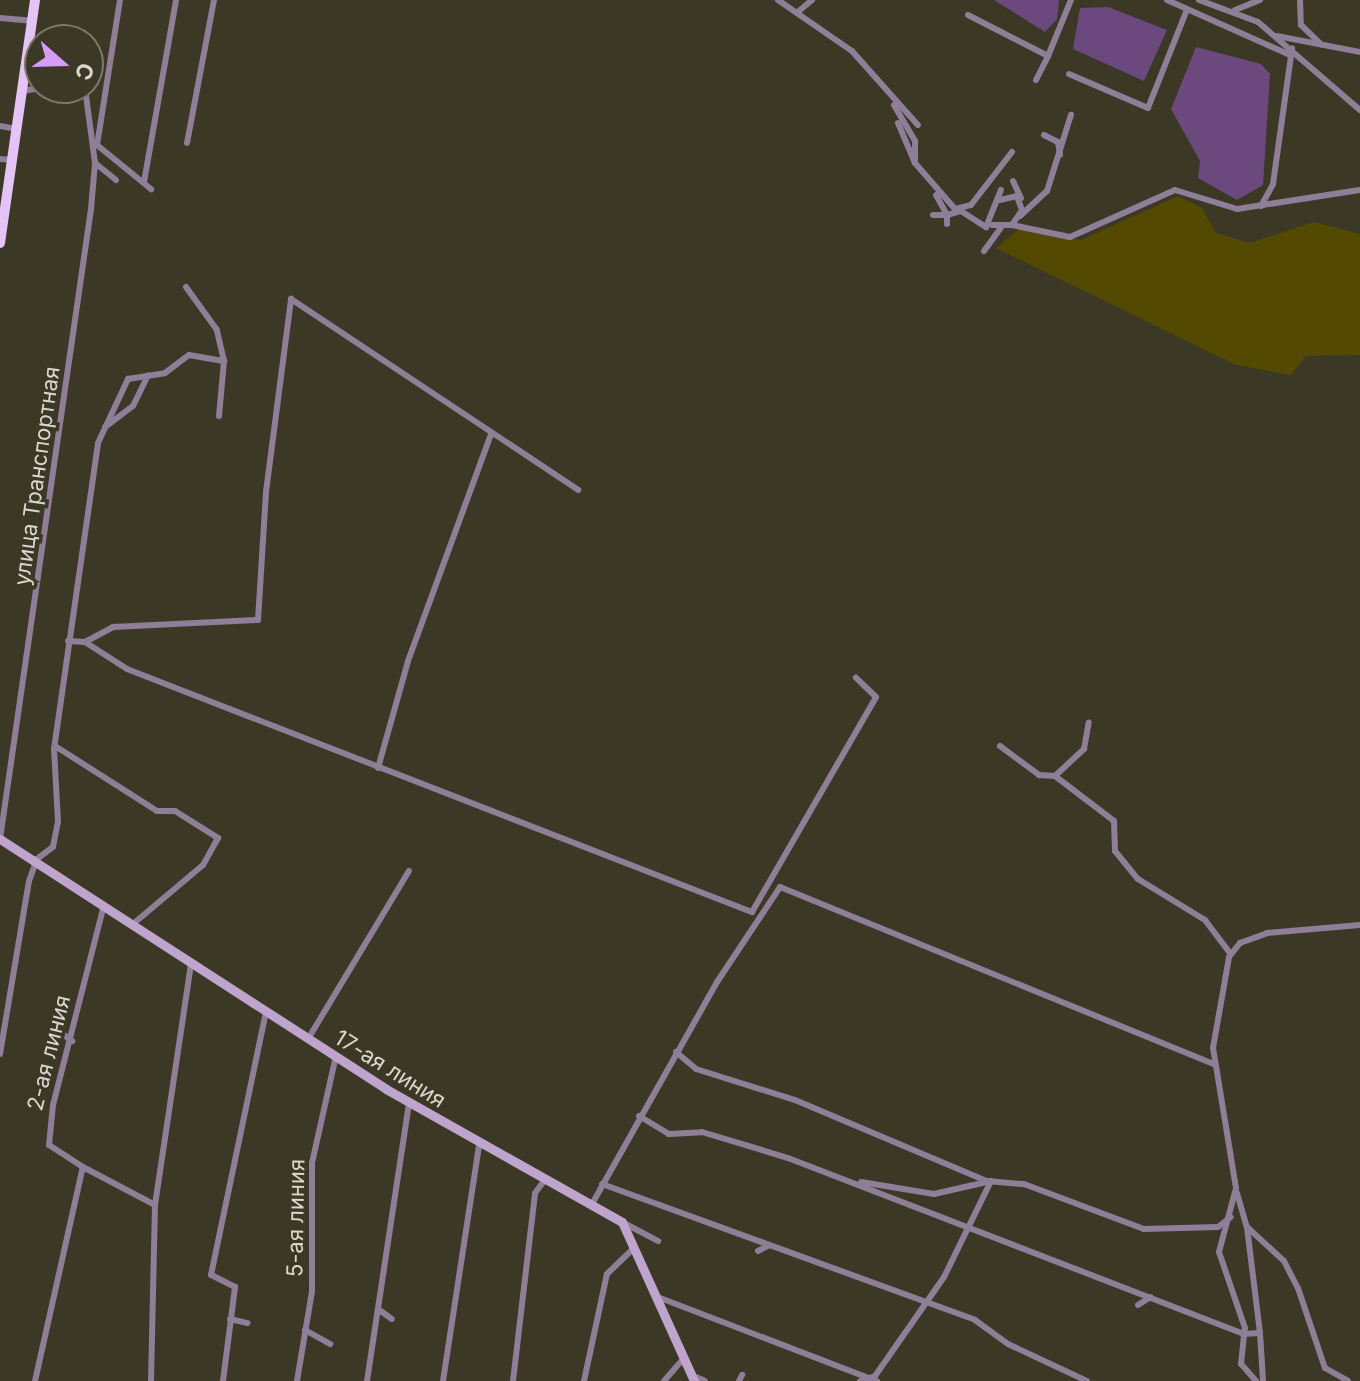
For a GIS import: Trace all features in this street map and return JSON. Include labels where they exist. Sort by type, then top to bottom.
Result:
[{"type":"main road","points":[[0,243],[35,0]]},
{"type":"street","points":[[120,0],[97,145],[151,189]]},
{"type":"street","points":[[144,182],[176,0]]},
{"type":"street","points":[[187,143],[214,0]]},
{"type":"street","points":[[778,0],[799,11],[852,51],[894,105],[918,125]]},
{"type":"street","points":[[799,11],[812,0]]},
{"type":"street","points":[[1036,80],[1071,0]]},
{"type":"street","points":[[1167,0],[1186,12],[1290,51]]},
{"type":"street","points":[[1199,0],[1235,10],[1272,34],[1360,110]]},
{"type":"street","points":[[1235,10],[1260,0]]},
{"type":"street","points":[[1300,0],[1301,25],[1328,47]]},
{"type":"street","points":[[1069,74],[1148,108],[1186,12]]},
{"type":"street","points":[[968,15],[1048,56]]},
{"type":"street","points":[[0,18],[32,21]]},
{"type":"street","points":[[1272,34],[1360,52]]},
{"type":"street","points":[[1261,206],[1273,184],[1290,51]]},
{"type":"street","name":"улица Транспортная","points":[[0,839],[23,716],[95,163],[87,104]]},
{"type":"street","points":[[894,105],[894,116],[915,141],[915,163],[947,215],[947,224]]},
{"type":"street","points":[[936,195],[961,211],[976,226],[999,230],[1012,225],[1032,209],[1060,155],[1071,115]]},
{"type":"street","points":[[0,126],[17,129]]},
{"type":"street","points":[[1044,135],[1062,146]]},
{"type":"street","points":[[933,215],[961,211],[1012,152]]},
{"type":"street","points":[[0,159],[13,160]]},
{"type":"street","points":[[95,163],[116,180]]},
{"type":"street","points":[[1013,181],[1021,199],[1032,209]]},
{"type":"street","points":[[992,225],[1001,190]]},
{"type":"street","points":[[1012,225],[1070,237],[1175,190],[1237,209],[1360,190]]},
{"type":"street","points":[[998,200],[1021,199]]},
{"type":"street","points":[[1020,216],[1021,199]]},
{"type":"street","points":[[976,226],[992,225],[999,230]]},
{"type":"street","points":[[984,251],[999,230]]},
{"type":"street","points":[[186,287],[217,330],[224,361],[219,416]]},
{"type":"street","points":[[85,642],[113,627],[258,620],[267,478],[291,299],[578,490]]},
{"type":"street","points":[[0,1054],[37,859],[49,853],[58,822],[55,746],[68,641],[103,430],[128,379],[165,373],[189,355],[224,361]]},
{"type":"street","points":[[103,430],[133,406],[148,375]]},
{"type":"street","points":[[378,768],[405,668],[491,434]]},
{"type":"street","points":[[68,641],[85,642],[127,669],[752,912],[876,697],[856,678]]},
{"type":"street","points":[[1055,776],[1084,749],[1089,722]]},
{"type":"street","points":[[55,746],[157,811],[175,811],[218,838],[203,865],[133,924]]},
{"type":"street","points":[[1000,746],[1039,775],[1055,776],[1114,821],[1115,851],[1136,877],[1222,934],[1230,954],[1214,1064],[1236,1188],[1247,1227],[1263,1381]]},
{"type":"street","name":"17-ая линия","points":[[0,839],[37,859],[191,964],[409,1103],[479,1145],[622,1222]]},
{"type":"street","points":[[308,1039],[409,871]]},
{"type":"street","points":[[592,1204],[676,1052],[780,887],[1214,1064]]},
{"type":"street","name":"2-ая линия","points":[[83,1167],[48,1141],[104,903]]},
{"type":"street","points":[[1230,954],[1267,933],[1360,925]]},
{"type":"street","points":[[162,1381],[152,1379],[155,1205],[191,964]]},
{"type":"street","points":[[223,1381],[234,1285],[211,1275],[266,1012]]},
{"type":"street","points":[[57,1030],[72,1041]]},
{"type":"street","points":[[676,1052],[696,1069],[795,1100],[991,1181],[1024,1184],[1144,1229],[1218,1227],[1231,1217]]},
{"type":"street","name":"5-ая линия","points":[[297,1381],[314,1255],[312,1163],[336,1056]]},
{"type":"street","points":[[367,1381],[409,1103]]},
{"type":"street","points":[[639,1116],[669,1134],[702,1132],[852,1181],[1243,1334],[1260,1333]]},
{"type":"street","points":[[443,1381],[479,1145]]},
{"type":"street","points":[[35,1381],[83,1167],[155,1205]]},
{"type":"street","points":[[513,1381],[535,1193],[544,1181]]},
{"type":"street","points":[[852,1181],[934,1194],[991,1181]]},
{"type":"street","points":[[860,1381],[869,1378],[924,1302],[991,1181]]},
{"type":"street","points":[[602,1184],[975,1320],[1008,1344],[1087,1381]]},
{"type":"street","points":[[1236,1188],[1231,1217],[1219,1252],[1243,1334],[1241,1364],[1256,1381]]},
{"type":"street","points":[[622,1222],[658,1241]]},
{"type":"street","points":[[622,1222],[651,1295],[692,1378],[705,1381]]},
{"type":"street","points":[[1247,1227],[1284,1261],[1325,1368],[1348,1381]]},
{"type":"street","points":[[758,1251],[770,1245]]},
{"type":"street","points":[[584,1381],[607,1274],[633,1249]]},
{"type":"street","points":[[651,1295],[877,1381]]},
{"type":"street","points":[[1138,1305],[1151,1297]]},
{"type":"street","points":[[378,1309],[392,1319]]},
{"type":"street","points":[[230,1319],[248,1323]]},
{"type":"street","points":[[305,1330],[330,1344]]},
{"type":"street","points":[[664,1381],[683,1359]]},
{"type":"shaded area","points":[[994,0],[1059,0],[1057,19],[1045,32]]},
{"type":"shaded area","points":[[1108,7],[1167,30],[1144,81],[1073,49],[1080,8]]},
{"type":"shaded area","points":[[1196,47],[1261,64],[1270,74],[1263,185],[1237,200],[1198,178],[1200,161],[1171,109]]},
{"type":"shaded area","points":[[1178,196],[1202,208],[1216,233],[1250,243],[1314,222],[1360,234],[1360,355],[1306,356],[1291,375],[1236,365],[996,248],[1019,229],[1081,240]]}]
